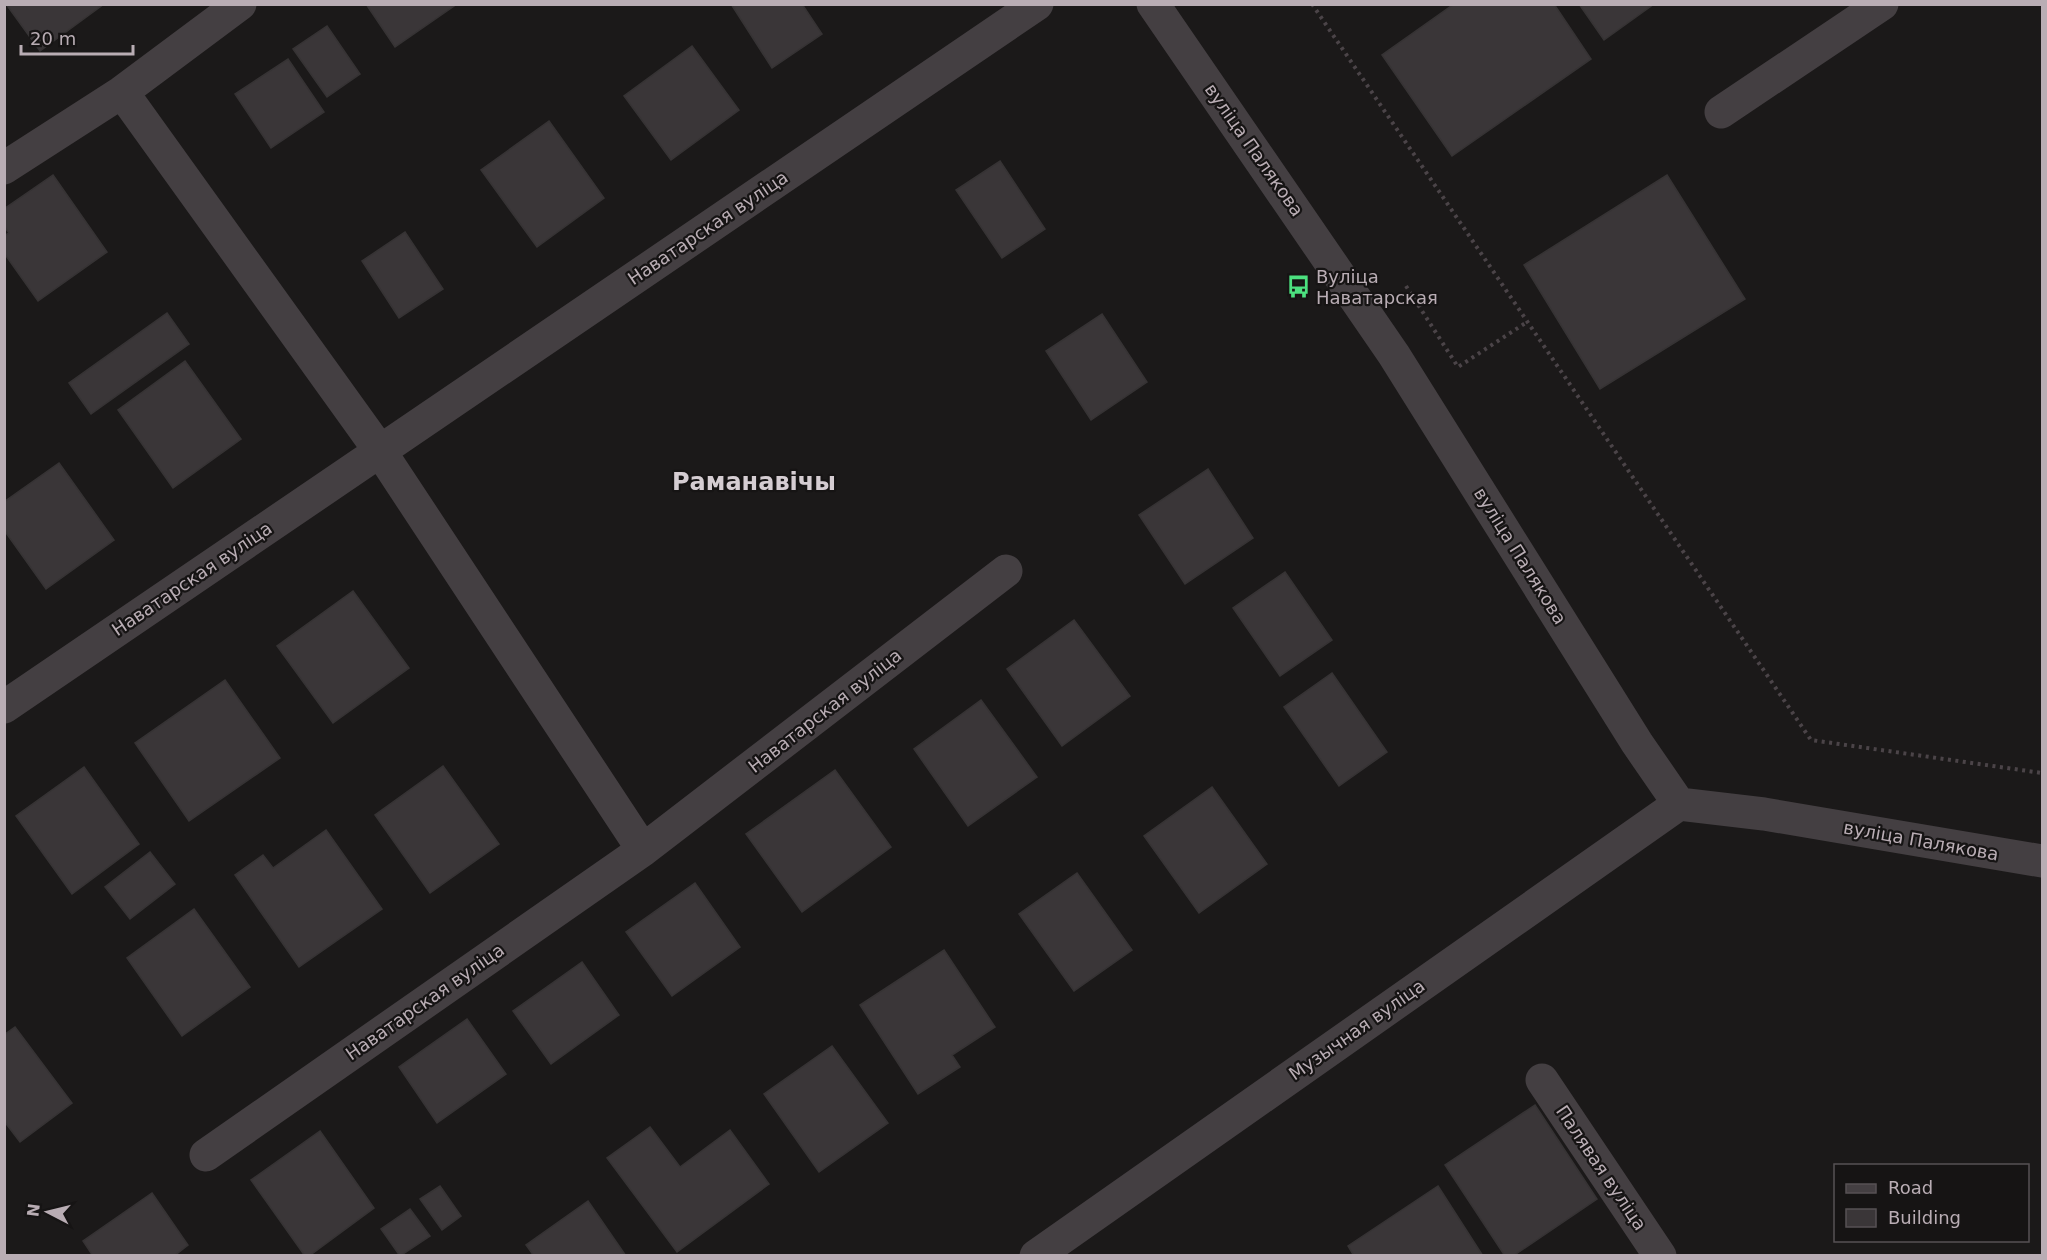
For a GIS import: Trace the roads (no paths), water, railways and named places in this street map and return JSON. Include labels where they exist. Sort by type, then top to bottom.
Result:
[{"type":"street","points":[[4,168],[122,92],[240,4]]},
{"type":"street","name":"Наватарская вуліца","points":[[4,707],[1037,4]]},
{"type":"street","name":"вуліца Палякова","points":[[1153,4],[1394,355],[1637,743],[1679,804],[1764,814],[2043,861]]},
{"type":"street","points":[[1721,112],[1882,4]]},
{"type":"street","points":[[122,92],[380,451],[643,850]]},
{"type":"street","name":"Наватарская вуліца","points":[[206,1155],[643,850],[1006,571]]},
{"type":"street","name":"Музычная вуліца","points":[[1036,1256],[1679,804]]},
{"type":"street","name":"Палявая вуліца","points":[[1542,1080],[1660,1256]]},
{"type":"place","name":"Вуліца Наватарская","points":[[1298,287]]},
{"type":"district","name":"Раманавічы","points":[[754,482]]}]
